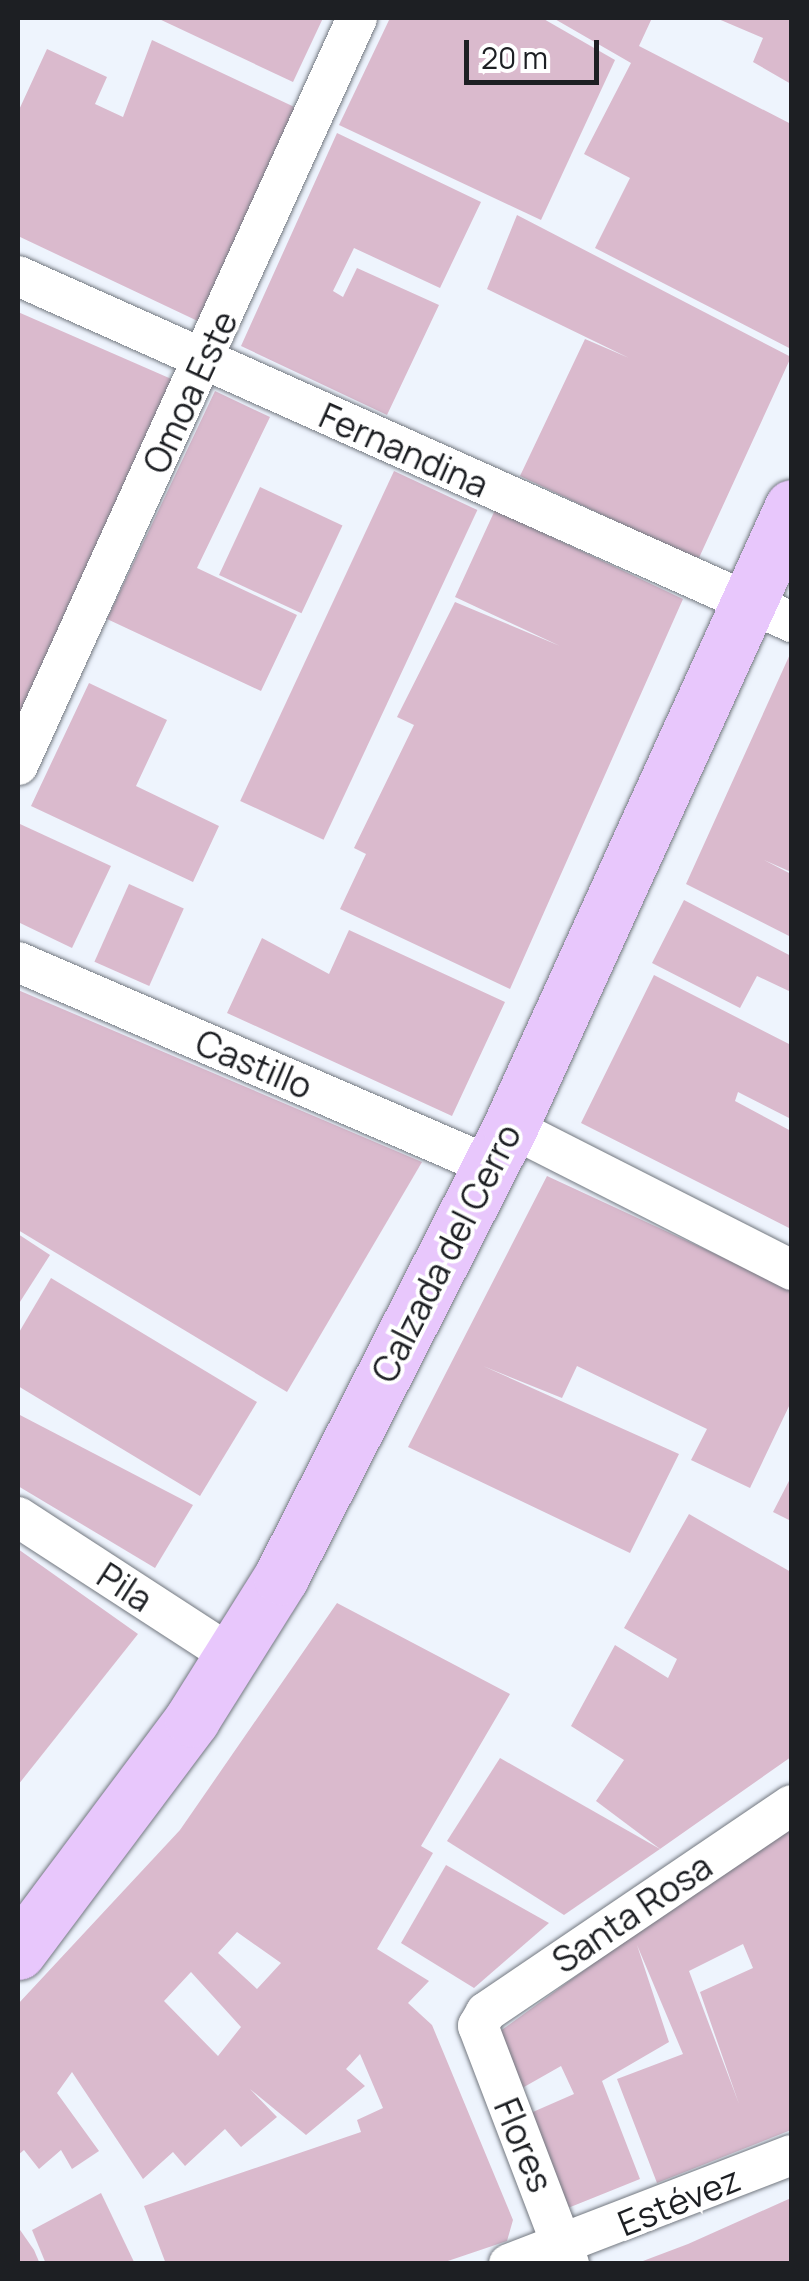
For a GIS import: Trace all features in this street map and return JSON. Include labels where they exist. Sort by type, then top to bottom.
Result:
[{"type":"main road","name":"Calzada del Cerro","points":[[18,1952],[232,1656],[500,1146],[768,612],[792,506]]},
{"type":"street","name":"Omoa Este","points":[[18,765],[205,362],[358,18]]},
{"type":"street","name":"Fernandina","points":[[18,276],[768,612]]},
{"type":"street","name":"Castillo","points":[[18,962],[500,1146],[792,1270]]},
{"type":"street","name":"Pila","points":[[18,1518],[232,1656]]},
{"type":"street","name":"Santa Rosa","points":[[478,2026],[792,1806]]},
{"type":"street","name":"Flores","points":[[478,2026],[568,2256]]},
{"type":"street","name":"Estévez","points":[[508,2264],[568,2256],[792,2155]]},
{"type":"building","points":[[157,18],[323,18],[293,82]]},
{"type":"building","points":[[390,18],[542,18],[615,60],[541,220],[339,125]]},
{"type":"building","points":[[553,18],[652,18],[639,46],[791,124],[791,349],[595,248],[630,178],[584,154],[631,63]]},
{"type":"building","points":[[716,18],[791,18],[791,84],[753,62],[763,38]]},
{"type":"building","points":[[152,40],[305,112],[204,324],[18,236],[18,112],[47,49],[107,77],[95,104],[123,117]]},
{"type":"building","points":[[337,133],[481,202],[440,288],[354,248],[333,291],[343,297],[357,268],[439,305],[387,415],[241,346]]},
{"type":"building","points":[[517,215],[791,357],[698,560],[520,476],[585,339],[629,358],[487,289]]},
{"type":"building","points":[[18,312],[176,381],[18,726]]},
{"type":"building","points":[[215,391],[270,417],[197,568],[297,615],[261,691],[107,619]]},
{"type":"building","points":[[394,471],[477,510],[324,840],[240,801]]},
{"type":"building","points":[[260,487],[342,525],[301,613],[219,575]]},
{"type":"building","points":[[495,510],[683,599],[510,989],[340,909],[366,854],[354,848],[414,725],[397,717],[455,602],[560,646],[455,597]]},
{"type":"building","points":[[791,652],[791,872],[764,860],[791,874],[791,937],[686,884]]},
{"type":"building","points":[[89,683],[167,720],[136,786],[219,826],[193,882],[31,806]]},
{"type":"building","points":[[20,824],[111,866],[72,948],[18,922]]},
{"type":"building","points":[[129,884],[184,908],[149,986],[94,962]]},
{"type":"building","points":[[684,900],[791,956],[791,992],[757,976],[740,1008],[652,963]]},
{"type":"building","points":[[349,930],[505,1002],[452,1116],[227,1013],[262,938],[329,974]]},
{"type":"building","points":[[654,975],[791,1045],[791,1119],[738,1092],[735,1101],[791,1131],[791,1229],[581,1123]]},
{"type":"building","points":[[18,990],[422,1162],[287,1392],[18,1230]]},
{"type":"building","points":[[547,1176],[791,1289],[791,1402],[750,1488],[691,1460],[707,1429],[577,1366],[562,1398],[483,1366],[679,1454],[630,1553],[408,1447]]},
{"type":"building","points":[[18,1234],[50,1255],[18,1305]]},
{"type":"building","points":[[51,1278],[257,1402],[200,1496],[18,1386],[18,1334]]},
{"type":"building","points":[[18,1414],[193,1505],[155,1568],[18,1486]]},
{"type":"building","points":[[791,1477],[791,1521],[773,1512]]},
{"type":"building","points":[[689,1514],[791,1572],[791,1757],[660,1849],[596,1801],[624,1760],[571,1726],[615,1645],[668,1678],[677,1659],[624,1628]]},
{"type":"building","points":[[18,1549],[138,1634],[18,1785]]},
{"type":"building","points":[[337,1603],[510,1694],[421,1846],[433,1853],[377,1949],[429,1981],[408,2003],[432,2025],[513,2220],[507,2241],[439,2264],[166,2264],[144,2206],[361,2132],[357,2120],[383,2108],[360,2054],[346,2069],[365,2086],[306,2135],[250,2089],[277,2117],[241,2147],[225,2129],[185,2166],[173,2152],[143,2179],[72,2072],[57,2093],[99,2151],[72,2169],[61,2150],[39,2169],[24,2150],[18,2155],[18,2004],[180,1830]],"holes":[[[237,1932],[281,1963],[257,1989],[218,1953]],[[191,1972],[241,2027],[218,2056],[164,2001]]]},
{"type":"building","points":[[500,1758],[660,1849],[564,1915],[447,1841]]},
{"type":"building","points":[[791,1820],[791,2130],[657,2183],[617,2079],[683,2054],[637,1945],[669,2042],[602,2081],[640,2179],[568,2208],[526,2115],[574,2094],[561,2066],[517,2091],[492,2037]],"holes":[[[743,1944],[753,1968],[700,1992],[739,2104],[689,1971]]]},
{"type":"building","points":[[446,1865],[549,1923],[474,1988],[401,1943]]},
{"type":"building","points":[[101,2193],[135,2264],[46,2264],[32,2230]]},
{"type":"building","points":[[791,2198],[791,2264],[635,2264],[688,2244]]},
{"type":"building","points":[[18,2227],[34,2250],[40,2264],[18,2264]]}]
